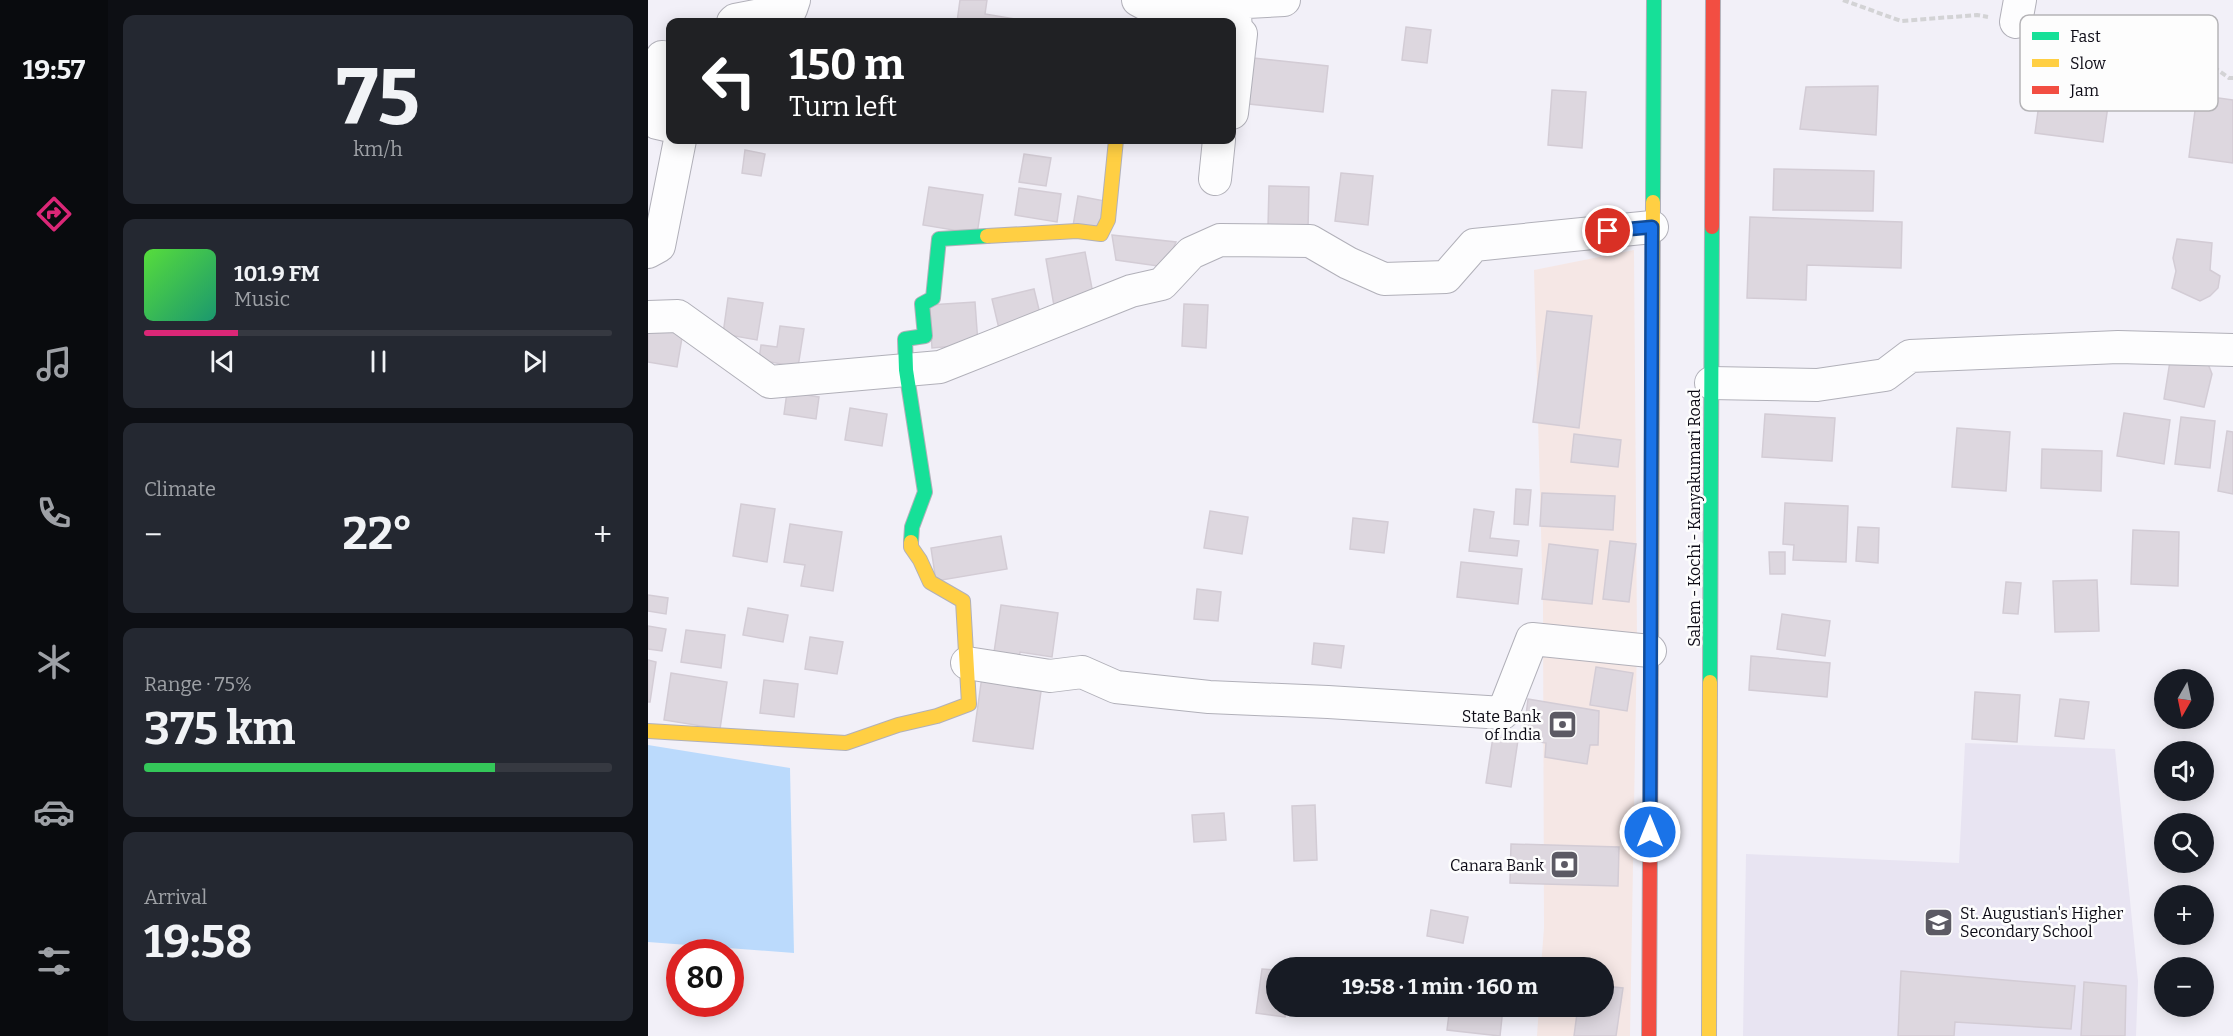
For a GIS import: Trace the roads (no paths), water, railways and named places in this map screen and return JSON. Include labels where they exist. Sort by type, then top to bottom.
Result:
[{"type":"main road","points":[[1649,1036],[1654,0]]},
{"type":"main road","name":"Salem - Kochi - Kanyakumari Road","points":[[1708,1036],[1713,0]]},
{"type":"main road","points":[[648,731],[846,743],[969,704],[963,601],[930,582],[911,547],[912,527],[925,492],[906,370],[905,339],[925,336],[922,304],[933,297],[939,239],[1077,231],[1101,234],[1108,220],[1116,144]]},
{"type":"street","points":[[745,18],[790,9],[794,0]]},
{"type":"street","points":[[1129,18],[1131,0]]},
{"type":"street","points":[[1138,0],[1151,7],[1284,0]]},
{"type":"street","points":[[1234,3],[1235,18]]},
{"type":"street","points":[[1236,29],[1241,34],[1236,78]]},
{"type":"street","points":[[666,58],[662,57],[655,111],[657,123],[666,125]]},
{"type":"street","points":[[648,252],[659,246],[679,144]]},
{"type":"street","points":[[1215,178],[1219,144]]},
{"type":"street","points":[[648,317],[678,316],[770,382],[940,367],[1131,291],[1162,284],[1191,253],[1220,240],[1310,241],[1348,263],[1384,279],[1446,277],[1474,245],[1652,227]]},
{"type":"street","points":[[1711,382],[1817,385],[1885,375],[1910,356],[2118,347],[2233,350]]},
{"type":"street","points":[[967,663],[1050,676],[1082,672],[1116,687],[1209,698],[1503,713],[1532,639],[1650,651]]},
{"type":"water","points":[[648,745],[790,768],[794,953],[744,949],[744,939],[666,939],[666,943],[648,942]]},
{"type":"place","name":"State Bank of India","points":[[1562,725]]},
{"type":"place","name":"Canara Bank","points":[[1565,865]]},
{"type":"place","name":"St. Augustian's Higher Secondary School","points":[[1939,922]]}]
